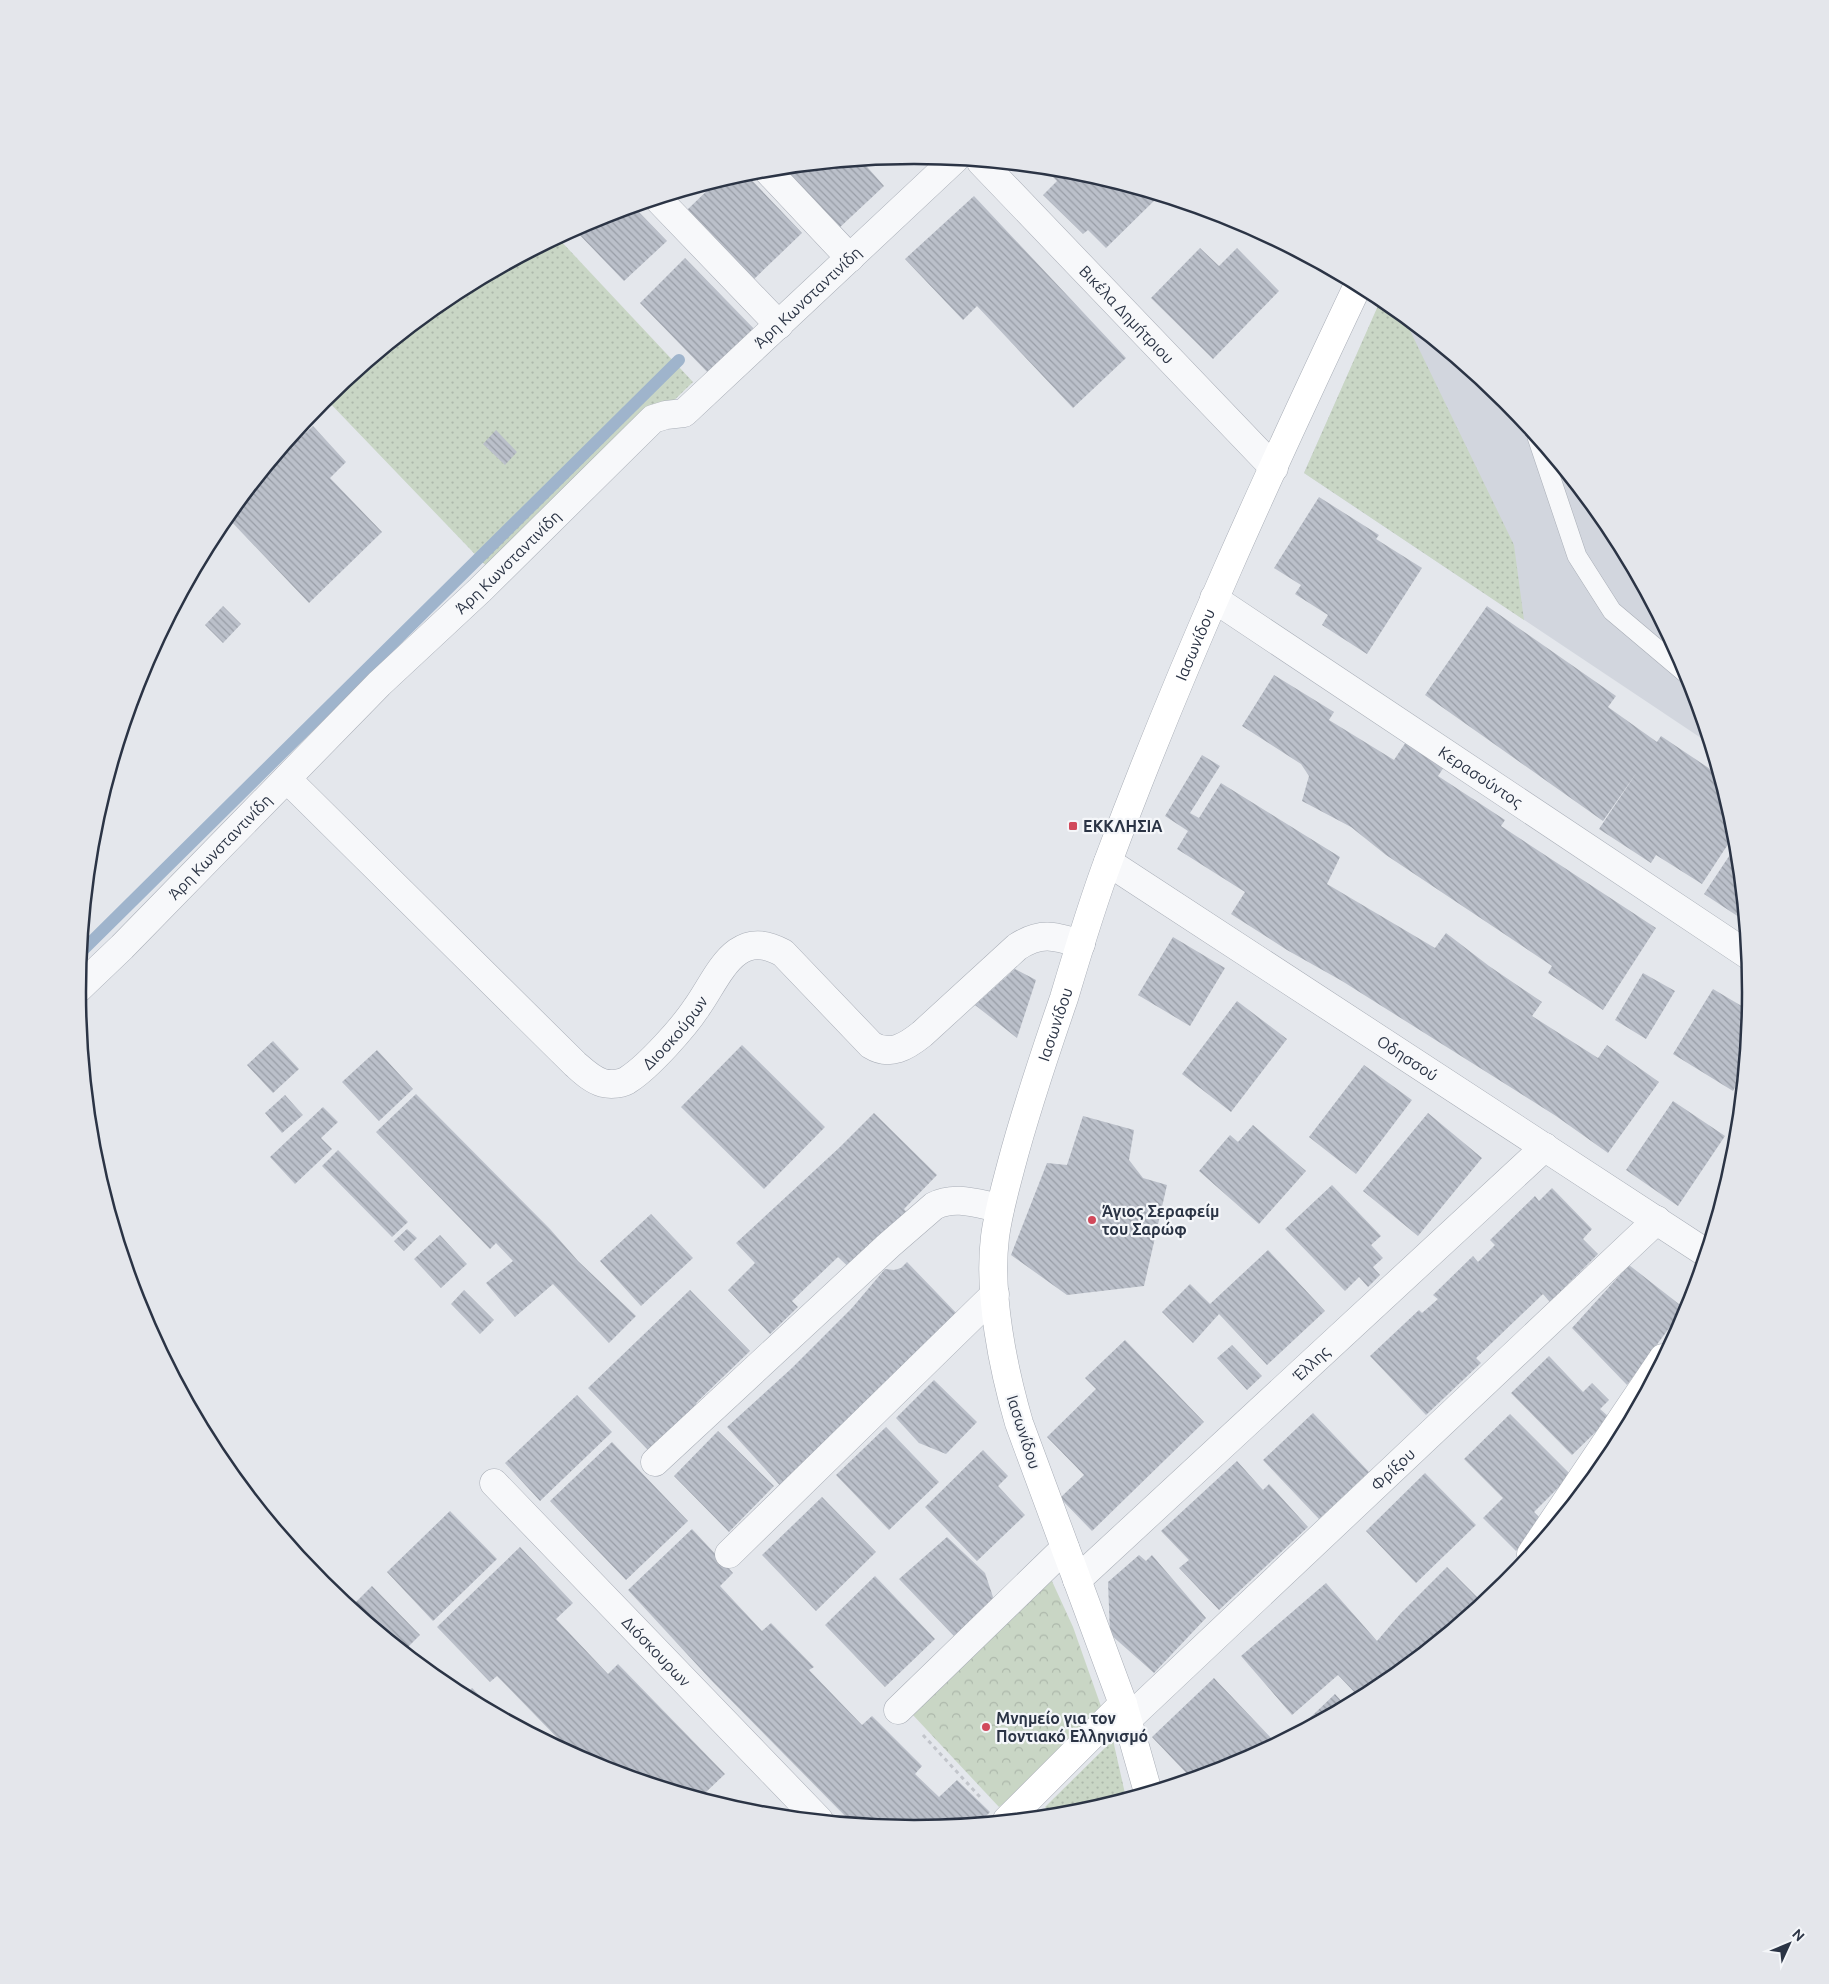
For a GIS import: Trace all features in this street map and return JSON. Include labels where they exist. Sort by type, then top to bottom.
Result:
[{"type":"street","name":"Άρη Κωνσταντινίδη","points":[[86,981],[380,684],[480,590],[653,419],[684,413],[948,165]]},
{"type":"street","name":"Βικέλα Δημήτριου","points":[[986,168],[1274,468]]},
{"type":"street","points":[[772,177],[850,258]]},
{"type":"street","points":[[662,204],[778,325]]},
{"type":"street","name":"Ιασωνίδου","points":[[1147,1787],[1126,1711],[1019,1423],[1010,1394],[995,1294],[994,1247],[1000,1208],[1021,1129],[1108,862],[1214,598],[1355,291]]},
{"type":"street","name":"Κερασούντος","points":[[1214,598],[1741,951]]},
{"type":"street","name":"Διοσκούρων","points":[[287,779],[575,1064],[592,1078],[604,1084],[621,1083],[634,1075],[664,1047],[697,1008],[726,962],[742,948],[751,945],[761,944],[773,947],[783,953],[871,1045],[878,1049],[887,1050],[908,1045],[922,1034],[1026,940],[1044,936],[1081,944]]},
{"type":"street","name":"Οδησσού","points":[[1108,862],[1701,1250]]},
{"type":"street","name":"Έλλης","points":[[1077,1580],[1545,1147]]},
{"type":"street","points":[[655,1462],[934,1206],[941,1202],[958,1200],[1000,1208]]},
{"type":"street","name":"Φρίξου","points":[[1126,1711],[1657,1220]]},
{"type":"street","points":[[729,1554],[995,1294]]},
{"type":"street","points":[[1562,1508],[1637,1397]]},
{"type":"street","name":"Διόσκουρων","points":[[494,1483],[813,1814]]},
{"type":"street","points":[[898,1710],[1065,1548]]},
{"type":"street","points":[[1014,1814],[1126,1711]]},
{"type":"lane","points":[[1542,452],[1577,556],[1612,611],[1675,664]]},
{"type":"path","points":[[898,1710],[983,1800]]},
{"type":"shaded area","points":[[1379,306],[1461,369],[1500,406],[1572,488],[1632,578],[1680,675],[1703,739],[1304,473]]},
{"type":"green space","points":[[562,243],[693,382],[494,574],[331,404],[368,369],[454,303],[500,275]]},
{"type":"green space","points":[[1378,305],[1409,327],[1514,545],[1524,620],[1304,473]]},
{"type":"green space","points":[[1051,1579],[1073,1627],[1103,1712],[1040,1773],[999,1807],[912,1714]]},
{"type":"green space","points":[[1113,1740],[1125,1793],[1076,1804],[1047,1809],[1045,1807]]},
{"type":"building","points":[[866,166],[884,186],[837,230],[786,174]]},
{"type":"building","points":[[1052,176],[1129,192],[1155,200],[1106,248],[1088,230],[1083,234],[1043,195],[1057,181]]},
{"type":"building","points":[[752,180],[802,233],[753,280],[687,210],[707,190]]},
{"type":"building","points":[[974,196],[1126,358],[1073,408],[977,306],[963,320],[905,259]]},
{"type":"building","points":[[638,212],[667,241],[624,281],[580,235]]},
{"type":"building","points":[[1200,248],[1219,266],[1237,248],[1279,291],[1213,359],[1151,298]]},
{"type":"building","points":[[685,258],[761,336],[715,380],[640,303]]},
{"type":"building","points":[[313,426],[346,462],[330,478],[382,532],[309,603],[233,523],[257,488],[293,444]]},
{"type":"building","points":[[496,430],[517,452],[505,465],[483,444]]},
{"type":"building","points":[[1319,497],[1379,535],[1376,539],[1422,568],[1367,654],[1322,625],[1328,615],[1295,594],[1301,585],[1274,568]]},
{"type":"building","points":[[223,606],[241,624],[223,643],[205,625]]},
{"type":"building","points":[[1487,606],[1616,696],[1608,707],[1657,742],[1661,736],[1713,771],[1729,843],[1702,884],[1656,855],[1651,863],[1599,829],[1637,772],[1603,821],[1425,695]]},
{"type":"building","points":[[1274,675],[1334,712],[1329,720],[1394,760],[1408,739],[1446,764],[1438,776],[1505,820],[1501,826],[1656,928],[1603,1010],[1548,973],[1552,966],[1386,855],[1351,827],[1302,801],[1309,776],[1301,764],[1242,726]]},
{"type":"building","points":[[1202,755],[1220,766],[1190,813],[1199,818],[1221,783],[1340,857],[1327,884],[1435,948],[1446,933],[1489,966],[1542,1002],[1532,1016],[1598,1058],[1607,1045],[1659,1082],[1608,1153],[1556,1116],[1342,981],[1287,950],[1231,914],[1245,892],[1177,849],[1188,831],[1165,816]]},
{"type":"building","points":[[1731,853],[1739,917],[1704,894]]},
{"type":"building","points":[[1173,937],[1225,968],[1190,1026],[1138,995]]},
{"type":"building","points":[[1015,969],[1036,980],[1017,1038],[975,1005]]},
{"type":"building","points":[[1643,973],[1675,991],[1646,1039],[1615,1020]]},
{"type":"building","points":[[1713,989],[1742,1007],[1738,1083],[1733,1091],[1673,1054]]},
{"type":"building","points":[[1237,1001],[1287,1039],[1231,1112],[1182,1074]]},
{"type":"building","points":[[273,1041],[299,1069],[273,1093],[247,1065]]},
{"type":"building","points":[[742,1045],[825,1127],[764,1189],[681,1107]]},
{"type":"building","points":[[377,1050],[413,1089],[379,1121],[342,1082]]},
{"type":"building","points":[[1364,1065],[1412,1100],[1356,1174],[1309,1137]]},
{"type":"building","points":[[416,1094],[550,1229],[578,1261],[636,1316],[609,1343],[553,1284],[515,1317],[486,1283],[513,1261],[496,1243],[490,1249],[376,1132]]},
{"type":"building","points":[[285,1095],[303,1115],[282,1133],[265,1113]]},
{"type":"building","points":[[1673,1101],[1725,1136],[1678,1206],[1626,1170]]},
{"type":"building","points":[[323,1107],[338,1122],[321,1138],[332,1149],[295,1184],[270,1157]]},
{"type":"building","points":[[874,1113],[937,1175],[904,1209],[909,1215],[853,1271],[838,1257],[792,1301],[798,1307],[770,1334],[728,1290],[755,1263],[736,1243]]},
{"type":"building","points":[[1428,1113],[1482,1158],[1418,1236],[1363,1191]]},
{"type":"building","name":"Άγιος Σεραφείμ του Σαρώφ","points":[[1083,1116],[1134,1130],[1129,1160],[1143,1178],[1167,1185],[1144,1286],[1067,1295],[1011,1255],[1047,1163],[1067,1165]]},
{"type":"building","points":[[1253,1125],[1306,1171],[1259,1224],[1199,1171],[1230,1135],[1238,1142]]},
{"type":"building","points":[[338,1150],[408,1222],[392,1237],[322,1166]]},
{"type":"building","points":[[1332,1185],[1381,1236],[1371,1245],[1383,1258],[1373,1267],[1380,1275],[1368,1287],[1359,1277],[1345,1291],[1285,1229]]},
{"type":"building","points":[[1552,1188],[1592,1229],[1583,1239],[1598,1254],[1550,1302],[1543,1294],[1476,1358],[1481,1363],[1426,1415],[1370,1356],[1419,1310],[1422,1313],[1438,1299],[1433,1295],[1473,1256],[1478,1262],[1495,1245],[1490,1240],[1535,1196],[1539,1201]]},
{"type":"building","points":[[651,1214],[693,1258],[641,1306],[600,1261]]},
{"type":"building","points":[[407,1229],[417,1238],[404,1251],[394,1241]]},
{"type":"building","points":[[440,1235],[467,1264],[441,1288],[414,1259]]},
{"type":"building","points":[[1268,1250],[1325,1311],[1267,1365],[1219,1314],[1193,1343],[1162,1312],[1190,1284],[1210,1304]]},
{"type":"building","points":[[907,1262],[963,1320],[786,1492],[727,1427],[792,1368],[852,1308],[885,1269],[894,1270],[901,1268]]},
{"type":"building","points":[[1629,1265],[1681,1306],[1674,1321],[1627,1385],[1572,1328]]},
{"type":"building","points":[[464,1290],[494,1320],[480,1334],[451,1304]]},
{"type":"building","points":[[690,1290],[750,1351],[696,1403],[699,1407],[651,1453],[588,1388]]},
{"type":"building","points":[[1125,1340],[1204,1422],[1092,1531],[1060,1498],[1084,1475],[1047,1437],[1096,1389],[1085,1378]]},
{"type":"building","points":[[1232,1345],[1262,1376],[1247,1390],[1217,1358]]},
{"type":"building","points":[[1549,1356],[1583,1392],[1592,1383],[1609,1400],[1600,1409],[1610,1418],[1572,1455],[1511,1393]]},
{"type":"building","points":[[934,1380],[977,1422],[946,1454],[919,1443],[896,1418]]},
{"type":"building","points":[[577,1395],[612,1432],[540,1501],[505,1463]]},
{"type":"building","points":[[1313,1413],[1369,1472],[1319,1519],[1263,1460]]},
{"type":"building","points":[[1510,1414],[1571,1475],[1534,1512],[1545,1523],[1516,1551],[1483,1518],[1503,1498],[1464,1459]]},
{"type":"building","points":[[886,1427],[939,1482],[889,1530],[836,1475]]},
{"type":"building","points":[[718,1431],[774,1486],[729,1532],[674,1476]]},
{"type":"building","points":[[612,1442],[688,1521],[626,1580],[550,1501]]},
{"type":"building","points":[[983,1450],[1008,1476],[998,1486],[1025,1515],[977,1561],[925,1507]]},
{"type":"building","points":[[1237,1461],[1263,1490],[1269,1484],[1308,1527],[1219,1610],[1179,1568],[1189,1560],[1161,1531]]},
{"type":"building","points":[[1425,1473],[1476,1525],[1416,1583],[1366,1531]]},
{"type":"building","points":[[822,1497],[876,1552],[816,1611],[762,1555]]},
{"type":"building","points":[[450,1511],[497,1559],[433,1621],[387,1572]]},
{"type":"building","points":[[692,1529],[733,1573],[720,1586],[762,1631],[771,1623],[814,1667],[809,1670],[862,1725],[872,1716],[922,1766],[915,1774],[939,1797],[957,1780],[990,1812],[986,1816],[914,1820],[846,1817],[711,1680],[628,1590]]},
{"type":"building","points":[[947,1537],[985,1573],[995,1603],[957,1639],[899,1579]]},
{"type":"building","points":[[520,1547],[573,1603],[556,1619],[608,1674],[618,1664],[725,1774],[705,1793],[648,1776],[559,1740],[497,1676],[490,1682],[437,1627]]},
{"type":"building","points":[[1139,1555],[1146,1561],[1152,1555],[1206,1618],[1154,1673],[1110,1634],[1108,1582]]},
{"type":"building","points":[[1447,1567],[1478,1598],[1419,1649],[1375,1681],[1355,1693],[1338,1675],[1292,1715],[1241,1656],[1326,1583],[1377,1641],[1401,1613]]},
{"type":"building","points":[[875,1576],[935,1639],[885,1687],[825,1625]]},
{"type":"building","points":[[372,1586],[420,1635],[408,1647],[355,1603]]},
{"type":"building","points":[[1214,1678],[1272,1739],[1187,1774],[1152,1737]]},
{"type":"building","points":[[472,1688],[481,1697],[470,1690]]},
{"type":"building","points":[[1335,1694],[1342,1701],[1329,1709],[1306,1721]]},
{"type":"waterway","points":[[88,945],[679,360]]},
{"type":"place","name":"ΕΚΚΛΗΣΙΑ","points":[[1073,826]]},
{"type":"place","name":"Άγιος Σεραφείμ του Σαρώφ","points":[[1092,1220]]},
{"type":"place","name":"Μνημείο για τον Ποντιακό Ελληνισμό","points":[[986,1727]]}]
